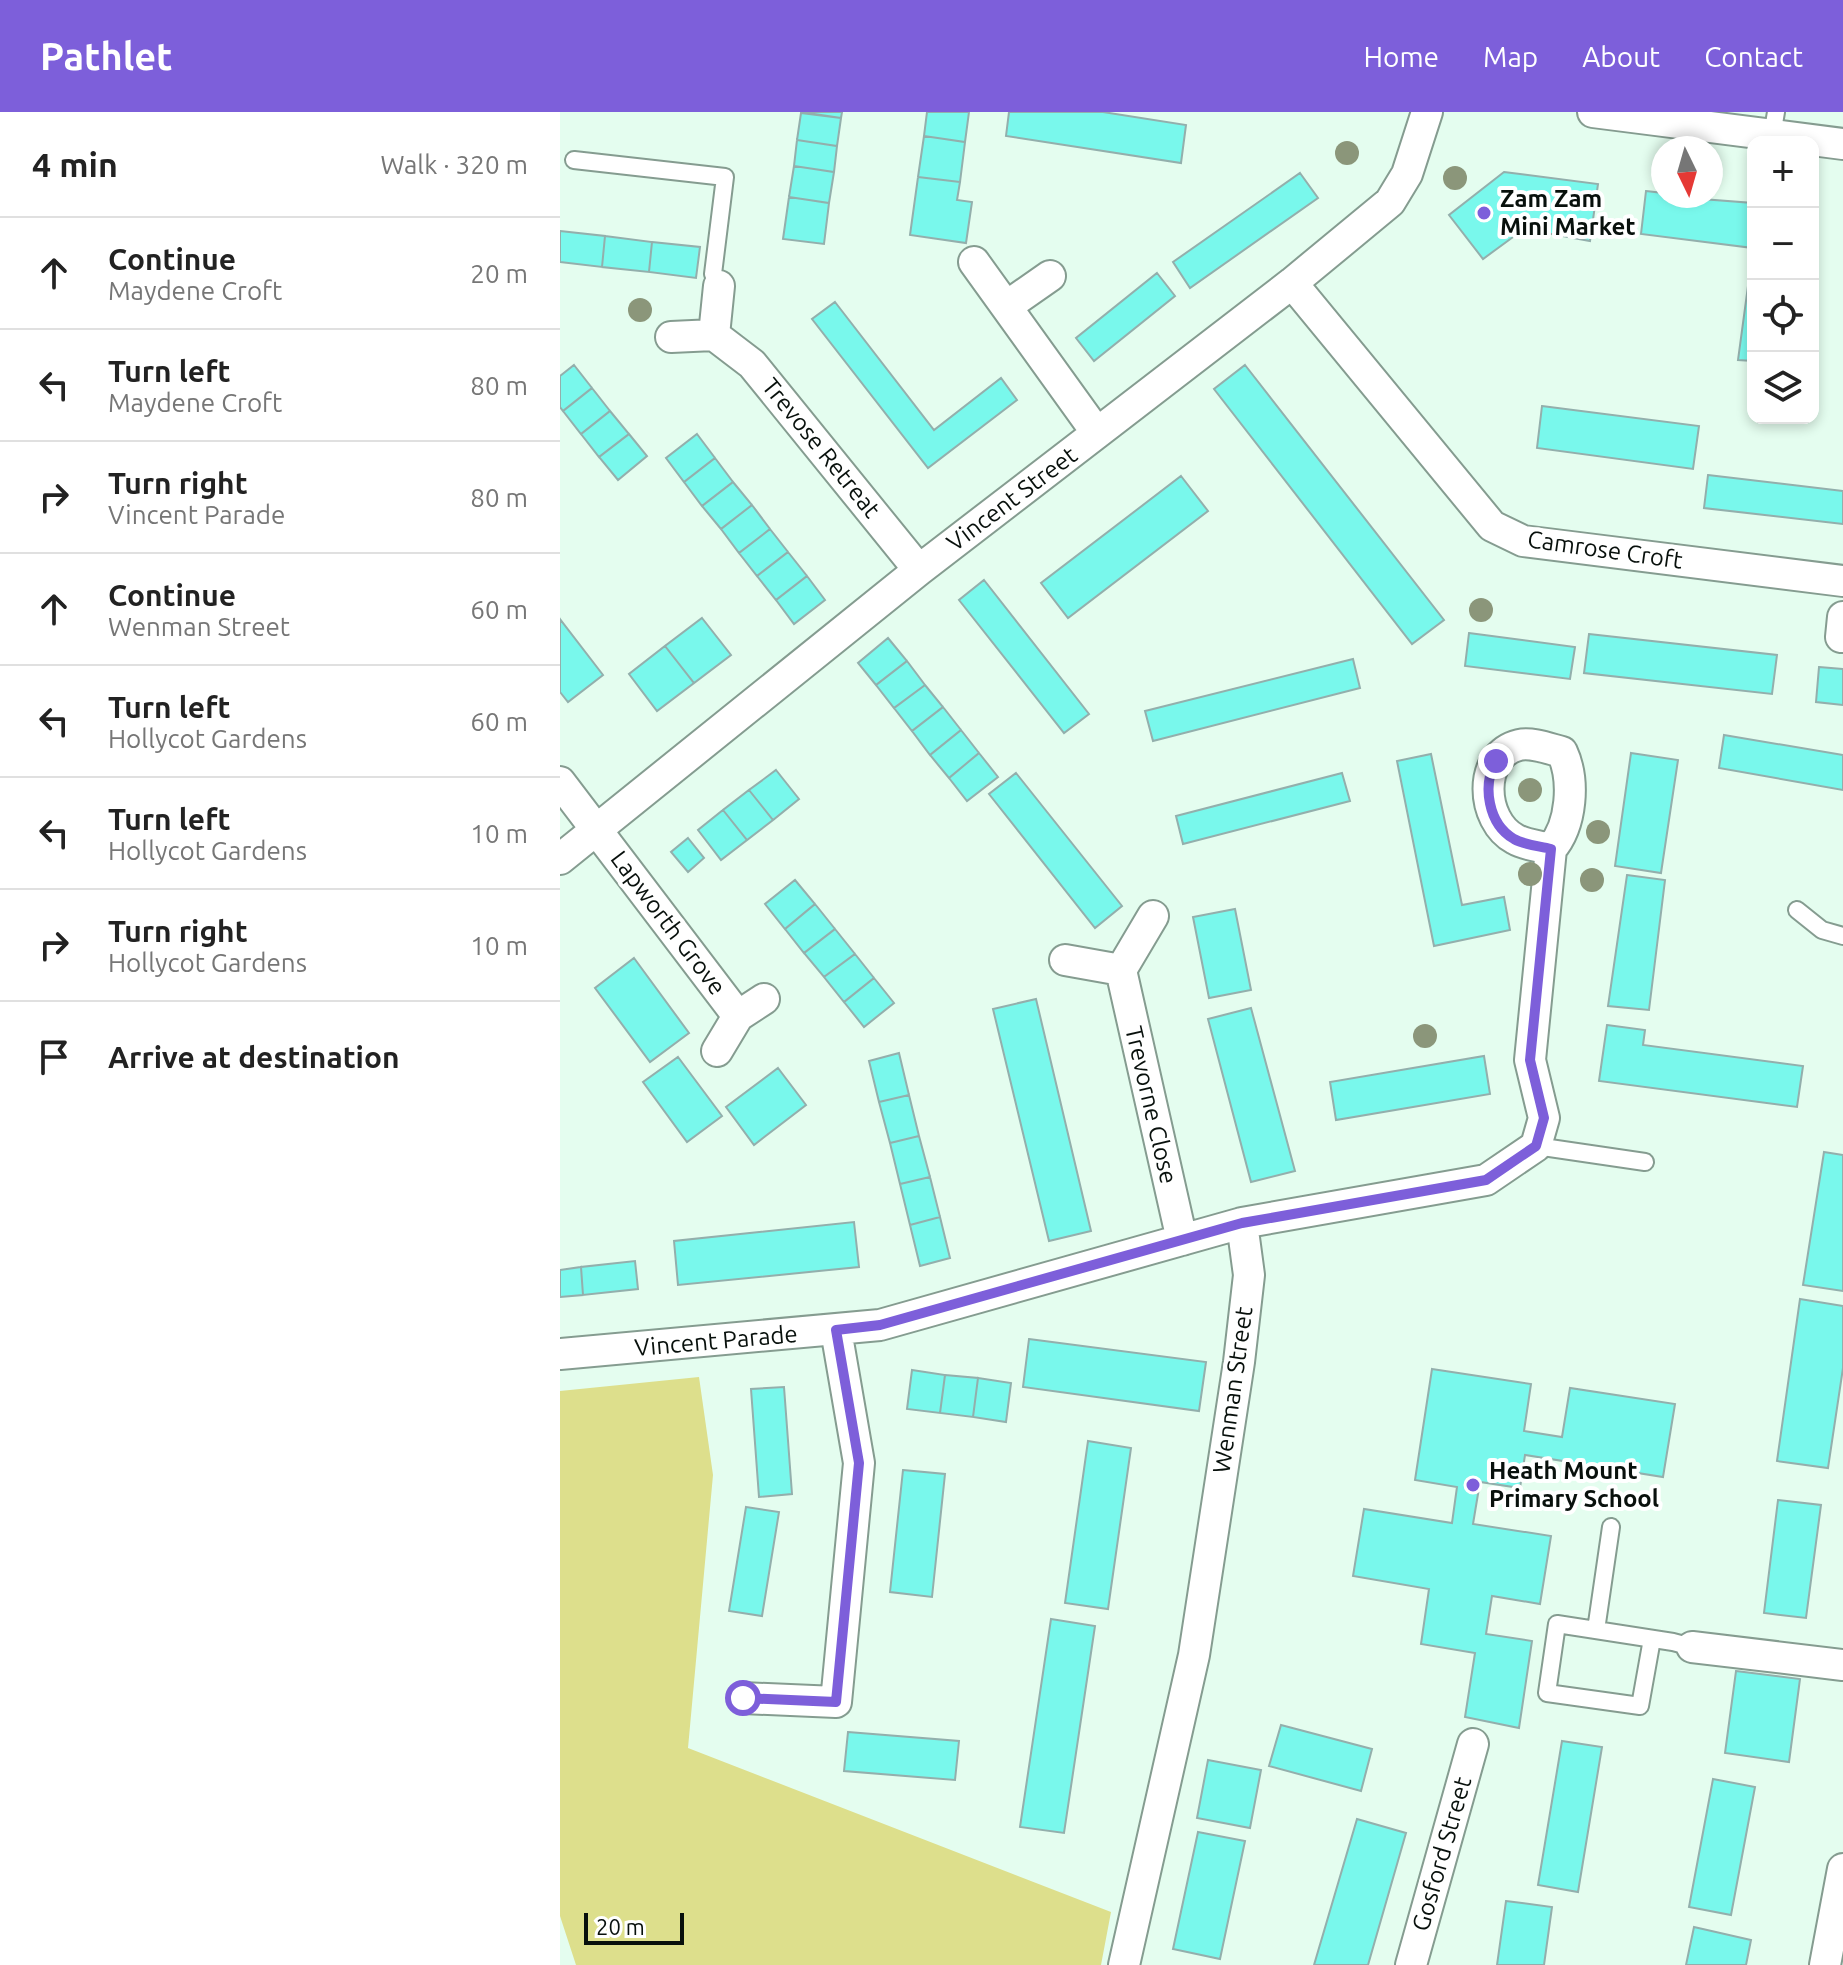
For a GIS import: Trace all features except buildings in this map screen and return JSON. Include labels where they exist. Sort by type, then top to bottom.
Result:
[{"type":"street","name":"Vincent Street","points":[[560,859],[919,570],[1292,283],[1390,202],[1407,174],[1427,112]]},
{"type":"street","points":[[1593,112],[1774,124],[1843,144]]},
{"type":"street","points":[[974,262],[1097,433]]},
{"type":"street","points":[[1007,306],[1050,276]]},
{"type":"street","name":"Camrose Croft","points":[[1292,283],[1492,526],[1523,541],[1843,581]]},
{"type":"street","points":[[671,337],[714,335],[719,286]]},
{"type":"street","name":"Trevose Retreat","points":[[714,335],[752,364],[919,570]]},
{"type":"street","name":"Lapworth Grove","points":[[560,782],[738,1016]]},
{"type":"street","points":[[1242,1223],[1486,1180],[1536,1146],[1544,1118],[1530,1060],[1551,849]]},
{"type":"street","points":[[1065,960],[1121,970],[1153,916]]},
{"type":"street","name":"Trevorne Close","points":[[1121,970],[1182,1240]]},
{"type":"street","name":"Lapworth Grove","points":[[717,1051],[738,1016],[764,999]]},
{"type":"street","name":"Vincent Parade","points":[[560,1354],[880,1325],[1242,1223]]},
{"type":"street","name":"Wenman Street","points":[[1124,1965],[1194,1655],[1239,1362],[1249,1275],[1242,1223]]},
{"type":"street","points":[[743,1698],[836,1702],[859,1463],[836,1330]]},
{"type":"street","points":[[1692,1647],[1843,1665]]},
{"type":"street","name":"Gosford Street","points":[[1411,1965],[1473,1744]]},
{"type":"street","points":[[1832,1961],[1843,1869]]},
{"type":"lane","points":[[574,160],[725,177],[713,274],[719,286]]},
{"type":"lane","points":[[1797,910],[1822,930],[1843,936]]},
{"type":"lane","points":[[1536,1146],[1645,1162]]},
{"type":"lane","points":[[1596,1630],[1611,1527]]},
{"type":"lane","points":[[1652,1639],[1640,1706],[1547,1693],[1557,1624],[1652,1639],[1692,1647]]},
{"type":"green space","points":[[699,1377],[713,1475],[688,1748],[1111,1912],[1101,1965],[576,1965],[560,1916],[560,1391]]},
{"type":"place","name":"Zam Zam Mini Market","points":[[1484,213]]},
{"type":"place","name":"Heath Mount Primary School","points":[[1473,1485]]},
{"type":"route","points":[[743,1698],[836,1702],[859,1463],[836,1330],[880,1325],[1242,1223],[1486,1180],[1536,1146],[1544,1118],[1530,1060],[1551,849],[1512,838],[1493,815],[1488,793],[1490,771],[1496,761]]}]
